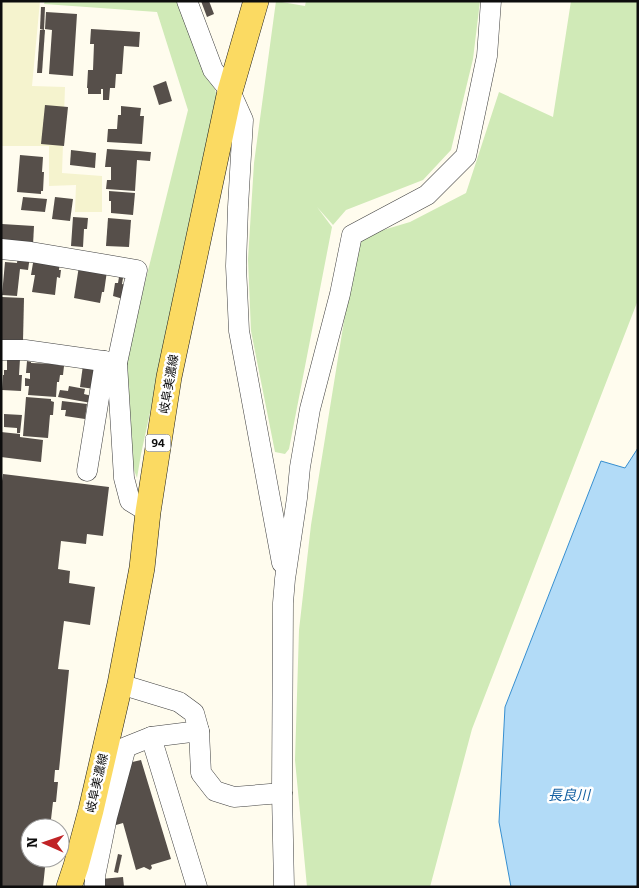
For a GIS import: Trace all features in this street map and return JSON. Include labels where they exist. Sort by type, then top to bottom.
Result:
[{"type":"main road","name":"岐阜美濃線","points":[[69,887],[91,810],[120,684],[142,568],[148,512],[169,377],[230,91],[256,1]]},
{"type":"street","points":[[187,1],[213,70],[230,91],[243,120],[236,266],[239,330],[286,579]]},
{"type":"street","points":[[284,887],[282,793],[283,603],[300,467],[310,409],[340,294],[352,235],[427,195],[466,156],[487,56],[491,1]]},
{"type":"street","points":[[1,249],[31,252],[137,270],[111,362],[87,471]]},
{"type":"street","points":[[1,350],[25,350],[111,362]]},
{"type":"street","points":[[111,362],[124,478],[130,502],[148,512]]},
{"type":"street","points":[[120,684],[179,702],[194,713],[199,732],[201,773],[215,791],[234,797],[282,793]]},
{"type":"street","points":[[95,887],[95,876],[106,817],[126,748],[151,737],[199,732]]},
{"type":"street","points":[[151,737],[197,887]]},
{"type":"shaded area","points":[[1,1],[40,1],[32,86],[65,87],[62,173],[102,176],[102,212],[75,212],[76,185],[49,186],[49,146],[1,146]]},
{"type":"green space","points":[[45,1],[183,1],[211,74],[218,101],[137,478],[131,462],[126,359],[188,110],[157,12],[44,4]]},
{"type":"green space","points":[[276,1],[305,6],[306,1],[480,1],[473,59],[451,150],[423,180],[346,210],[333,225],[317,207],[332,227],[289,449],[285,454],[275,452],[251,331],[248,259],[254,163]]},
{"type":"green space","points":[[571,1],[638,1],[638,300],[472,729],[430,887],[307,887],[295,760],[299,630],[311,525],[354,259],[363,236],[410,222],[466,193],[499,92],[553,117]]},
{"type":"water","name":"長良川","points":[[638,448],[638,887],[511,887],[499,822],[505,707],[601,461],[625,468]]},
{"type":"building","points":[[201,1],[209,1],[214,14],[207,17]]},
{"type":"building","points":[[41,7],[45,7],[44,30],[40,29]]},
{"type":"building","points":[[46,12],[77,14],[73,76],[49,74],[52,30],[45,29]]},
{"type":"building","points":[[91,29],[140,32],[139,47],[124,46],[122,74],[116,74],[115,88],[110,88],[109,100],[103,100],[103,89],[101,89],[101,94],[88,94],[88,70],[93,70],[94,44],[90,44]]},
{"type":"building","points":[[40,30],[45,30],[42,73],[37,73]]},
{"type":"building","points":[[166,81],[172,101],[159,105],[153,86]]},
{"type":"building","points":[[45,105],[68,107],[64,146],[41,144]]},
{"type":"building","points":[[121,106],[141,108],[140,116],[144,116],[142,144],[107,142],[108,129],[117,129],[118,115],[121,115]]},
{"type":"building","points":[[107,149],[151,152],[150,161],[137,160],[135,191],[106,189],[107,180],[111,180],[111,167],[105,167]]},
{"type":"building","points":[[71,150],[96,153],[95,168],[70,165]]},
{"type":"building","points":[[20,155],[43,157],[43,191],[41,191],[41,194],[17,192]]},
{"type":"building","points":[[109,191],[135,193],[133,215],[111,213]]},
{"type":"building","points":[[23,197],[47,199],[45,212],[21,210]]},
{"type":"building","points":[[55,197],[73,199],[70,221],[52,219]]},
{"type":"building","points":[[73,217],[88,218],[87,229],[84,229],[83,247],[71,246]]},
{"type":"building","points":[[108,218],[131,220],[129,247],[106,246]]},
{"type":"building","points":[[2,224],[34,226],[33,245],[1,243]]},
{"type":"building","points":[[18,255],[30,256],[28,270],[20,269],[17,296],[2,295],[5,262],[17,263]]},
{"type":"building","points":[[34,257],[60,261],[60,278],[57,277],[55,295],[32,292],[35,275],[31,275]]},
{"type":"building","points":[[79,266],[107,271],[104,292],[102,292],[100,303],[74,298]]},
{"type":"building","points":[[119,277],[123,278],[122,284],[126,285],[123,299],[113,296],[115,283],[118,283]]},
{"type":"building","points":[[2,297],[24,298],[23,341],[1,340]]},
{"type":"building","points":[[7,358],[20,359],[21,391],[2,390],[4,370],[7,370]]},
{"type":"building","points":[[27,361],[64,366],[63,375],[60,375],[59,382],[57,382],[56,397],[28,395],[29,386],[25,386],[25,378],[30,379],[30,373],[26,373]]},
{"type":"building","points":[[83,365],[97,370],[95,389],[80,387]]},
{"type":"building","points":[[69,386],[85,389],[84,394],[92,396],[91,403],[58,397],[60,390],[68,391]]},
{"type":"building","points":[[26,397],[51,399],[54,402],[53,415],[50,415],[48,438],[23,436]]},
{"type":"building","points":[[62,401],[87,404],[85,419],[65,416],[66,410],[61,410]]},
{"type":"building","points":[[4,414],[22,415],[20,433],[17,433],[17,428],[4,427]]},
{"type":"building","points":[[1,432],[20,434],[20,437],[43,440],[41,462],[1,457]]},
{"type":"building","points":[[3,474],[109,487],[103,536],[87,534],[86,544],[61,541],[58,569],[70,571],[69,583],[95,587],[90,625],[64,621],[58,669],[69,670],[59,770],[55,770],[54,782],[58,782],[56,802],[53,802],[51,818],[20,818],[20,868],[45,868],[43,887],[1,887],[1,488]]},
{"type":"building","points":[[141,760],[171,859],[151,865],[152,868],[150,870],[144,867],[136,870],[123,823],[116,825],[113,817],[128,763]]},
{"type":"building","points":[[118,854],[122,855],[118,873],[114,872]]},
{"type":"building","points":[[123,877],[124,887],[101,887],[101,879]]}]
